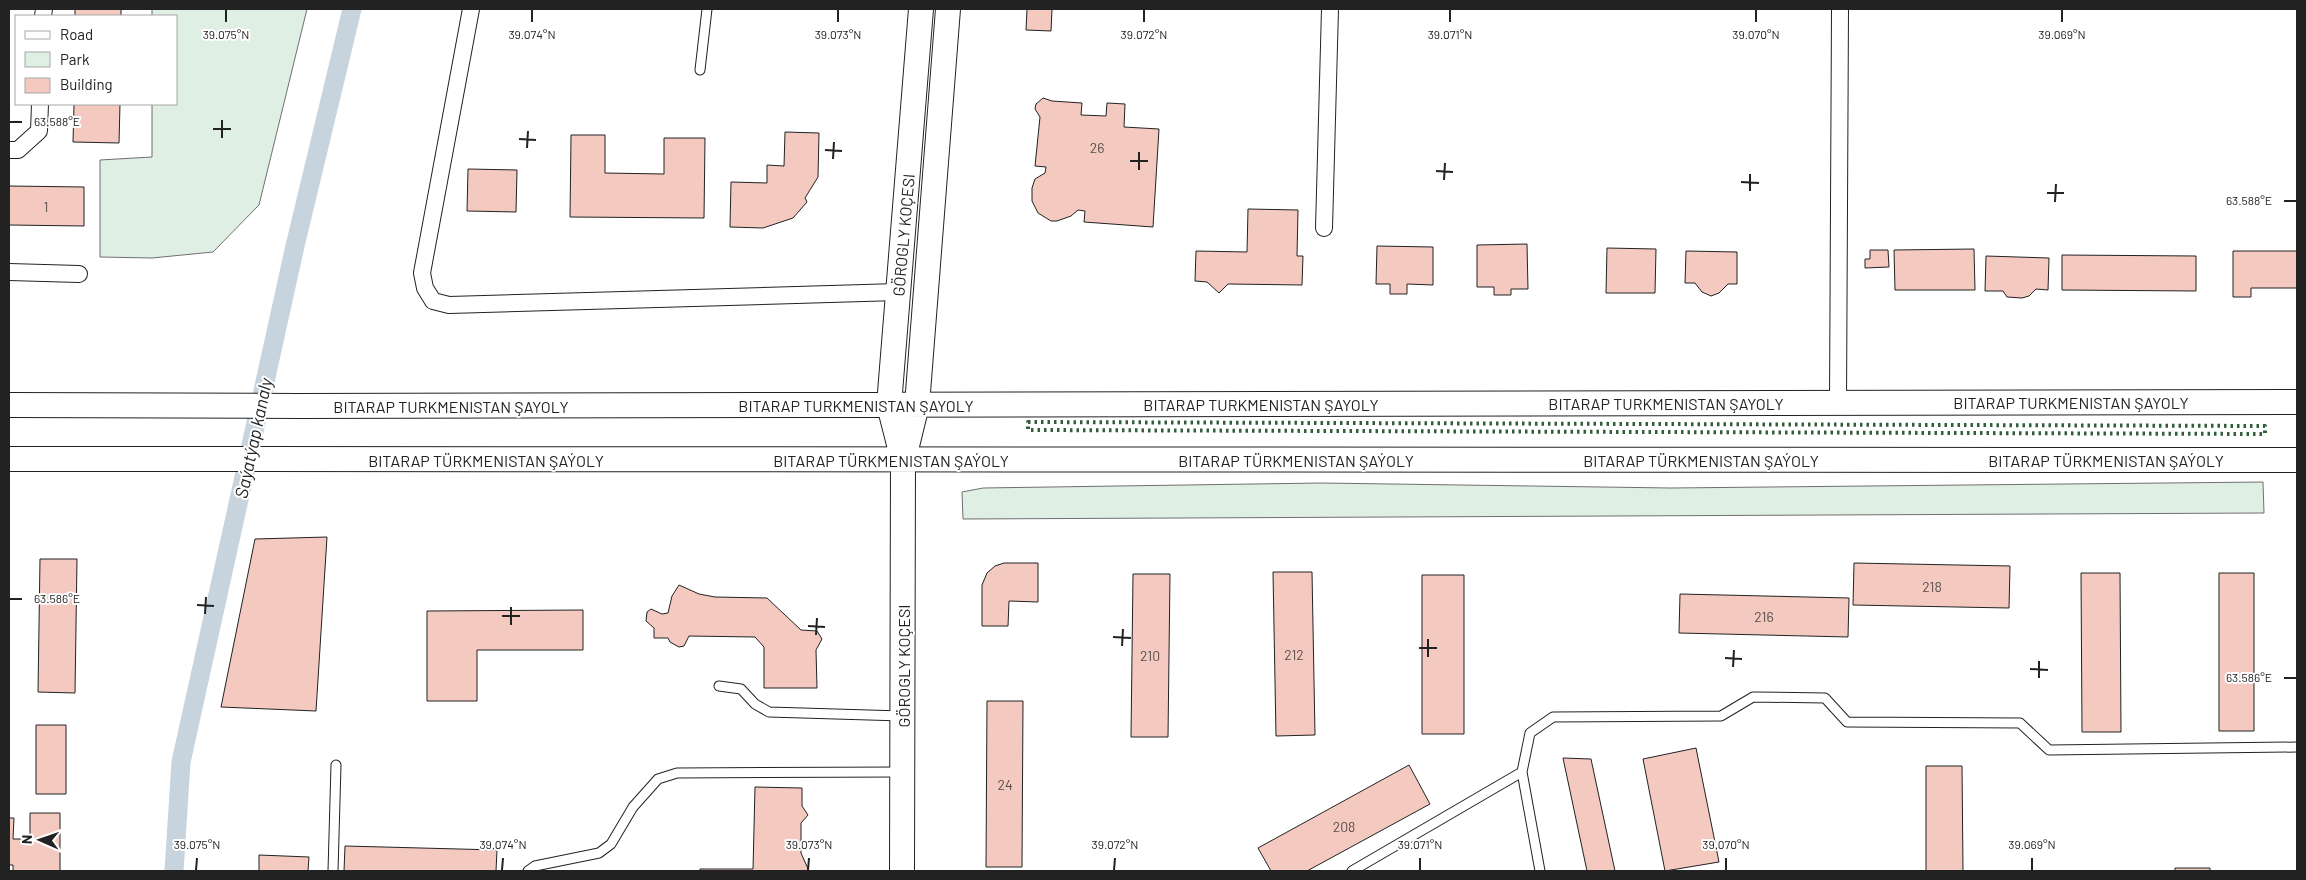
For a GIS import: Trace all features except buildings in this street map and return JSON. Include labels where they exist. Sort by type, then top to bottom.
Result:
[{"type":"main road","name":"GÖROGLY KOÇESI","points":[[903,460],[889,405],[921,9]]},
{"type":"main road","name":"GÖROGLY KOÇESI","points":[[902,871],[903,460],[917,405],[948,9]]},
{"type":"main road","name":"BITARAP TURKMENISTAN ŞAYOLY","points":[[9,405],[2297,402]]},
{"type":"main road","name":"BITARAP TÜRKMENISTAN ŞAÝOLY","points":[[9,459],[2297,460]]},
{"type":"street","points":[[471,9],[422,273],[425,288],[433,301],[448,305],[898,292]]},
{"type":"street","points":[[1324,228],[1330,9]]},
{"type":"street","points":[[1838,403],[1840,9]]},
{"type":"street","points":[[9,150],[18,150],[39,131],[40,105]]},
{"type":"street","points":[[9,272],[79,274]]},
{"type":"lane","points":[[700,70],[707,9]]},
{"type":"lane","points":[[718,686],[741,689],[755,704],[769,712],[902,716]]},
{"type":"lane","points":[[1540,871],[1522,772],[1530,734],[1553,717],[1721,716],[1754,697],[1825,698],[1847,722],[2020,723],[2049,750],[2297,747]]},
{"type":"lane","points":[[333,871],[336,765]]},
{"type":"lane","points":[[528,871],[535,866],[599,853],[611,844],[633,807],[658,779],[677,773],[902,772]]},
{"type":"lane","points":[[1352,871],[1522,772]]},
{"type":"green space","points":[[152,9],[307,9],[259,205],[213,252],[152,258],[100,257],[100,160],[152,157],[152,105],[178,105],[178,15],[152,15]]},
{"type":"green space","points":[[2263,482],[2264,513],[963,519],[962,492],[983,488],[1321,483],[1671,488]]},
{"type":"waterway","name":"Saýatýap kanaly","points":[[174,871],[181,762],[295,246],[352,9]]},
{"type":"hedge","points":[[1028,422],[2265,426],[2265,434],[1028,430],[1028,422]]}]
